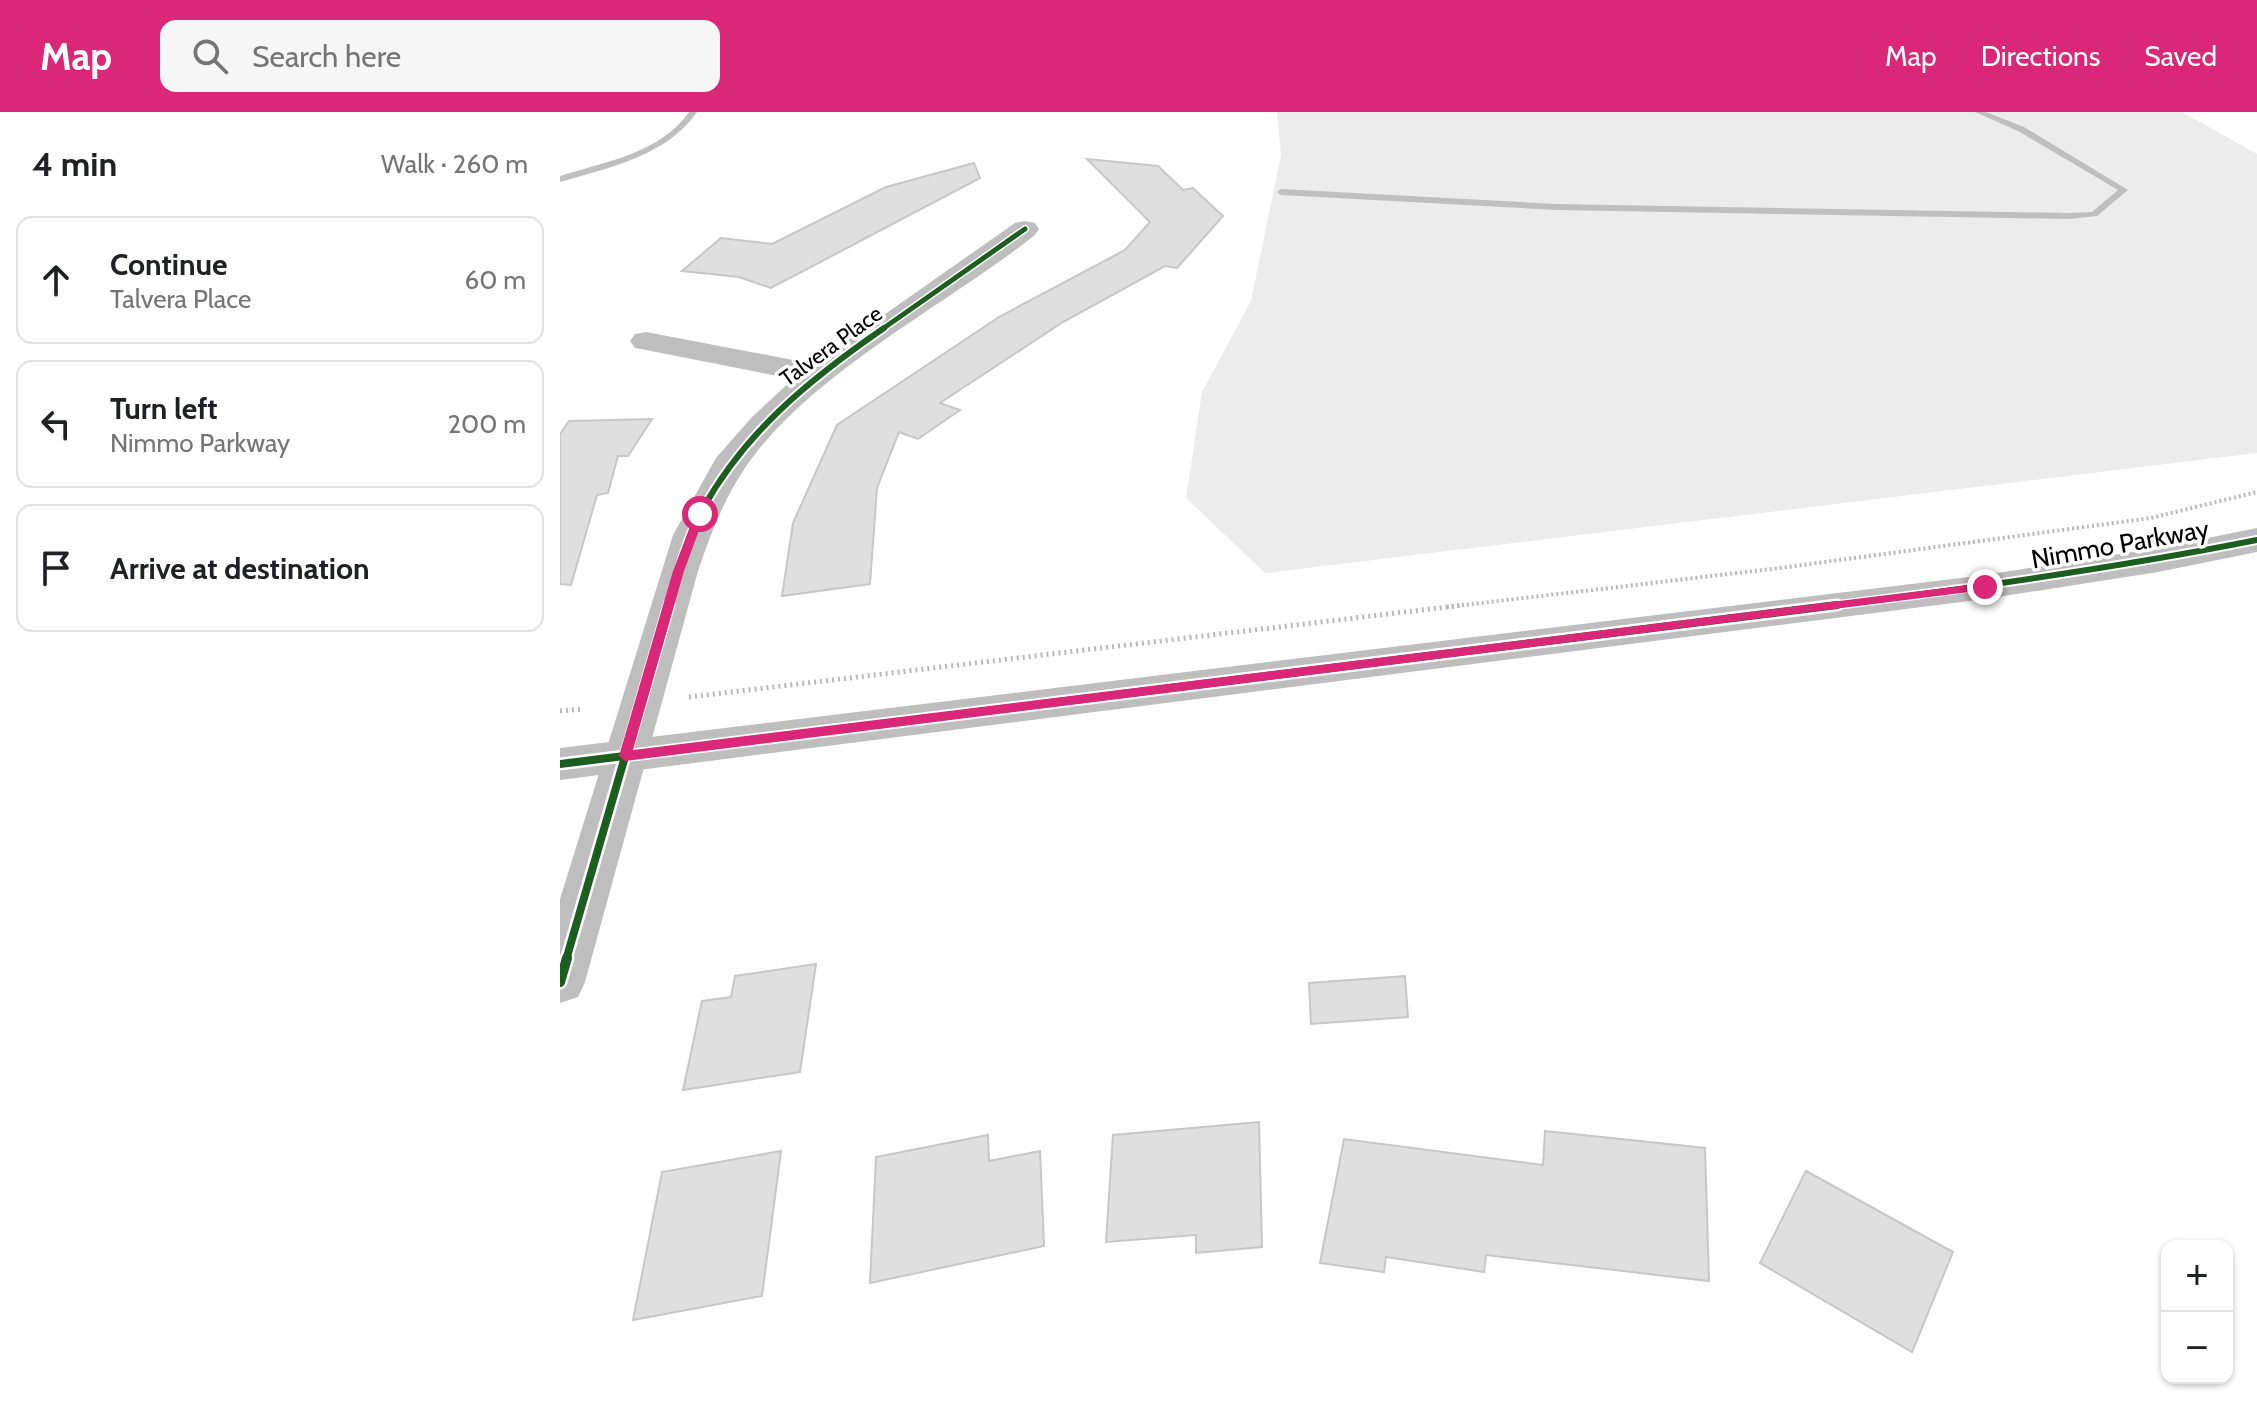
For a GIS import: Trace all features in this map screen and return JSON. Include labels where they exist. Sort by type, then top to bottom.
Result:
[{"type":"street","name":"Talvera Place","points":[[560,982],[679,571],[700,514],[730,464],[757,430],[816,374],[850,348],[961,279],[1025,229]]},
{"type":"street","points":[[646,341],[816,374]]},
{"type":"street","name":"Nimmo Parkway","points":[[560,764],[1985,587],[2158,560],[2257,540]]},
{"type":"path","points":[[680,698],[1811,564],[2151,518],[2257,492]]},
{"type":"path","points":[[560,711],[583,709]]},
{"type":"shaded area","points":[[1277,112],[2182,112],[2257,154],[2257,453],[1265,573],[1186,498],[1202,392],[1251,301],[1281,155]]},
{"type":"building","points":[[1087,159],[1158,166],[1183,190],[1193,188],[1223,216],[1177,268],[1165,266],[1063,322],[940,403],[960,410],[918,439],[899,432],[877,488],[870,584],[782,596],[793,523],[837,425],[999,317],[1125,250],[1150,222]]},
{"type":"building","points":[[974,163],[980,178],[771,288],[739,277],[682,271],[721,238],[772,244],[886,187]]},
{"type":"building","points":[[652,419],[628,456],[618,456],[608,493],[597,495],[571,585],[560,584],[560,434],[569,421]]},
{"type":"building","points":[[816,964],[800,1072],[683,1090],[702,1001],[731,997],[735,976]]},
{"type":"building","points":[[1405,976],[1408,1017],[1311,1024],[1309,983]]},
{"type":"building","points":[[1259,1122],[1262,1247],[1196,1253],[1196,1235],[1106,1242],[1113,1135]]},
{"type":"building","points":[[1545,1131],[1705,1148],[1709,1281],[1486,1255],[1484,1272],[1386,1257],[1384,1272],[1320,1263],[1344,1139],[1543,1165]]},
{"type":"building","points":[[988,1135],[989,1161],[1040,1151],[1044,1246],[870,1283],[876,1157]]},
{"type":"building","points":[[781,1151],[762,1296],[633,1320],[662,1172]]},
{"type":"building","points":[[1806,1171],[1953,1252],[1912,1352],[1760,1263]]},
{"type":"waterway","points":[[560,179],[653,146],[670,137],[693,112]]},
{"type":"waterway","points":[[1281,192],[1556,207],[2069,216],[2094,214],[2124,190],[2021,129],[1979,112]]},
{"type":"cycle path","points":[[560,982],[679,571],[700,514],[729,466],[764,424],[803,387],[1025,229]]},
{"type":"cycle path","points":[[560,764],[1985,587],[2158,560],[2257,540]]},
{"type":"route","points":[[700,514],[679,571],[625,756],[1985,587]]}]
